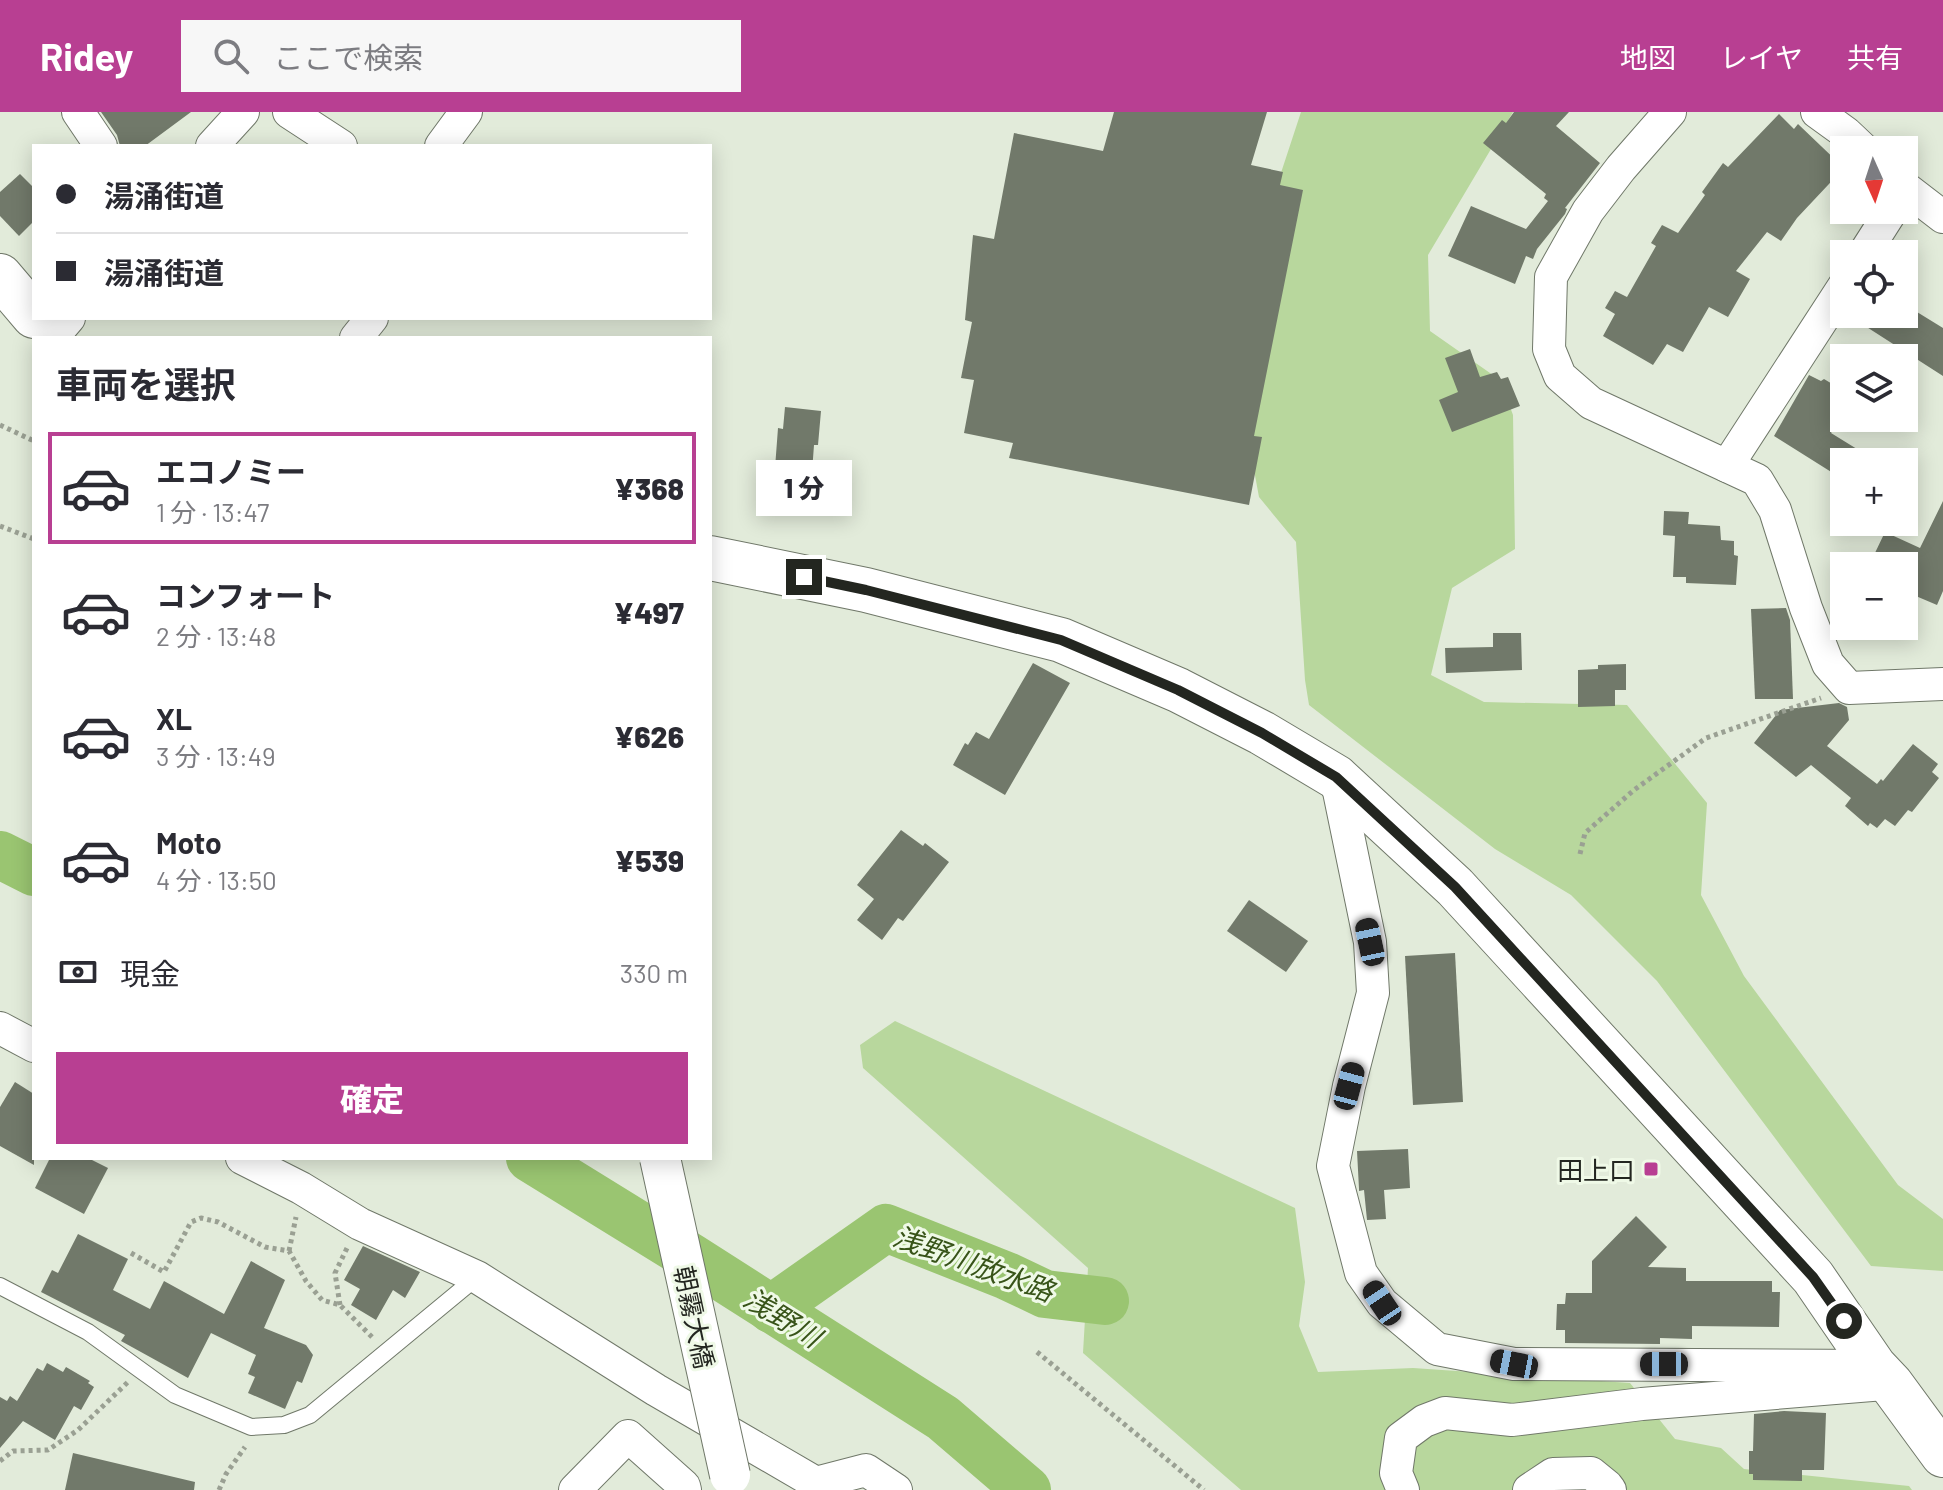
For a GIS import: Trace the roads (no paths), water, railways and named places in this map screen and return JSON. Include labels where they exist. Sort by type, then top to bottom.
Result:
[{"type":"main road","points":[[0,276],[32,313]]},
{"type":"main road","points":[[37,320],[50,336]]},
{"type":"main road","points":[[712,558],[866,590],[1061,640],[1178,690],[1262,733],[1336,777],[1455,887],[1813,1277],[1943,1455]]},
{"type":"street","points":[[78,112],[100,144]]},
{"type":"street","points":[[214,144],[243,112]]},
{"type":"street","points":[[289,112],[338,144]]},
{"type":"street","points":[[442,144],[466,112]]},
{"type":"street","points":[[1670,112],[1588,211],[1551,277],[1549,349],[1560,376],[1591,403],[1757,480],[1775,510],[1806,608],[1828,664],[1849,688],[1943,684]]},
{"type":"street","points":[[1817,112],[1849,136]]},
{"type":"street","points":[[1918,203],[1943,217]]},
{"type":"street","points":[[1727,466],[1830,308]]},
{"type":"street","points":[[54,336],[67,320]]},
{"type":"street","points":[[358,336],[370,320]]},
{"type":"street","points":[[1336,777],[1370,942],[1373,993],[1349,1086],[1333,1166],[1361,1273],[1382,1303],[1437,1349],[1514,1364],[1883,1375]]},
{"type":"street","points":[[0,1028],[32,1045]]},
{"type":"street","points":[[246,1160],[301,1188],[360,1224],[477,1277],[656,1390],[819,1487],[866,1470],[896,1490]]},
{"type":"street","name":"朝霧大橋","points":[[660,1160],[730,1475]]},
{"type":"street","points":[[1403,1490],[1396,1473],[1401,1438],[1424,1421],[1445,1413],[1512,1420],[1883,1375]]},
{"type":"street","points":[[575,1490],[628,1436],[685,1490]]},
{"type":"street","points":[[1529,1490],[1553,1474],[1591,1473],[1610,1490]]},
{"type":"lane","points":[[0,1286],[88,1332],[175,1395],[251,1427],[284,1425],[310,1415],[477,1277]]},
{"type":"waterway","name":"浅野川","points":[[0,855],[32,871]]},
{"type":"waterway","name":"浅野川","points":[[533,1160],[943,1418],[1027,1490]]},
{"type":"waterway","name":"浅野川放水路","points":[[771,1309],[886,1228],[1045,1294],[1105,1301]]},
{"type":"place","name":"田上口","points":[[1651,1169]]}]
